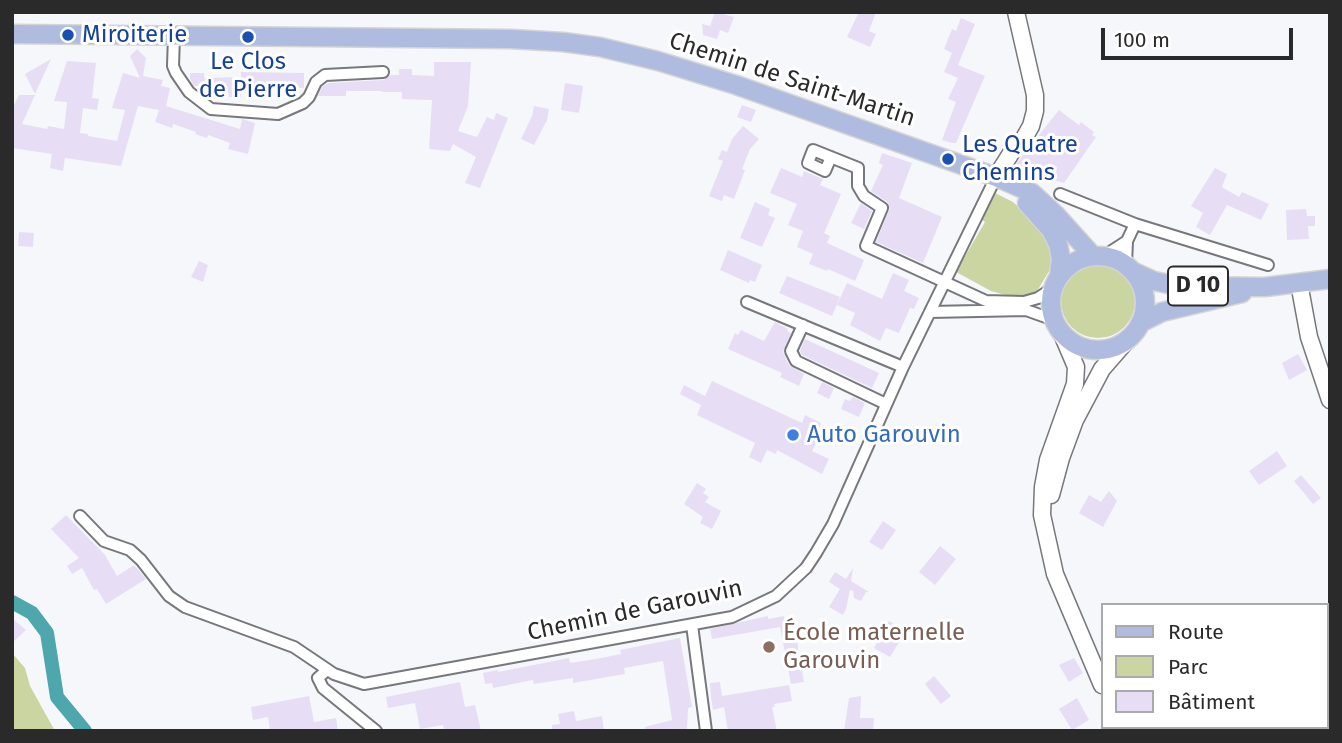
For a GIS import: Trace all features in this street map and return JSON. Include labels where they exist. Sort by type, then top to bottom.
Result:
[{"type":"main road","points":[[1016,12],[1035,95],[1035,111],[1031,127],[1013,150],[1001,179],[1039,214],[1058,244],[1061,259],[1051,304],[1076,367],[1075,384],[1056,433],[1043,487],[1042,515],[1055,574],[1097,661]]},
{"type":"main road","name":"Chemin de Saint-Martin","points":[[12,34],[511,39],[600,47],[658,61],[736,85],[1001,179],[1032,193],[1099,256]]},
{"type":"main road","points":[[1049,550],[1051,495],[1075,420],[1102,369],[1134,330],[1144,310],[1140,283],[1129,268],[1099,256],[1080,259],[1069,266],[1056,282]]},
{"type":"main road","name":"D 10","points":[[1129,268],[1154,281],[1178,286],[1265,287]]},
{"type":"main road","name":"D 10","points":[[1134,330],[1163,312],[1265,287],[1330,279]]},
{"type":"main road","points":[[1299,283],[1309,337],[1330,400]]},
{"type":"main road","points":[[1058,327],[1080,346],[1102,349],[1116,346],[1134,330]]},
{"type":"street","points":[[174,36],[173,66],[176,73],[188,92],[211,109],[278,114],[303,103],[316,82],[325,75],[383,72]]},
{"type":"street","points":[[831,157],[858,168],[858,186],[864,196],[882,208],[866,246],[986,301],[1024,302],[1038,298],[1056,282]]},
{"type":"street","name":"Chemin de Garouvin","points":[[80,516],[104,541],[130,550],[169,596],[185,607],[294,647],[327,670],[364,684],[732,617],[776,596],[806,568],[832,524],[944,282],[1001,179]]},
{"type":"street","points":[[1060,194],[1135,224],[1268,265]]},
{"type":"street","points":[[1099,256],[1126,241],[1135,224]]},
{"type":"street","points":[[1126,241],[1129,268]]},
{"type":"street","points":[[747,302],[903,367]]},
{"type":"street","points":[[930,312],[1026,310],[1058,327]]},
{"type":"street","points":[[803,325],[791,351],[796,361],[886,404]]},
{"type":"street","points":[[692,625],[706,731]]},
{"type":"street","points":[[327,670],[318,678],[323,688],[376,731]]},
{"type":"green space","points":[[993,192],[1013,202],[1030,217],[1051,246],[1054,256],[1037,291],[1024,297],[991,291],[956,272],[985,222],[981,219]]},
{"type":"green space","points":[[1098,264],[1112,267],[1124,275],[1132,287],[1135,301],[1132,315],[1124,327],[1112,335],[1098,338],[1084,335],[1072,327],[1064,315],[1061,301],[1064,287],[1072,275],[1084,267]]},
{"type":"green space","points":[[12,653],[25,668],[30,686],[55,731],[12,731]]},
{"type":"building","points":[[715,12],[734,17],[728,33],[720,30],[717,39],[703,35],[702,24],[710,26]]},
{"type":"building","points":[[859,12],[876,12],[869,31],[876,34],[870,47],[847,37]]},
{"type":"building","points":[[961,18],[975,24],[958,65],[985,76],[956,143],[952,143],[942,140],[956,102],[948,99],[958,78],[944,72],[952,53],[944,49],[952,29],[956,31]]},
{"type":"building","points":[[137,49],[146,58],[143,76],[163,80],[161,86],[170,88],[166,106],[240,129],[242,119],[255,123],[248,154],[228,149],[230,143],[208,135],[207,138],[173,124],[172,128],[155,122],[159,110],[138,106],[121,166],[65,158],[63,171],[50,168],[52,154],[12,148],[12,109],[19,95],[35,95],[22,124],[64,129],[67,102],[54,101],[67,61],[96,63],[92,98],[99,99],[97,110],[83,108],[80,133],[117,141],[125,110],[112,108],[123,73],[140,78],[130,56]]},
{"type":"building","points":[[51,59],[35,94],[25,74]]},
{"type":"building","points":[[434,62],[471,62],[468,106],[458,131],[477,137],[487,117],[494,120],[496,113],[508,118],[480,188],[465,183],[476,157],[453,144],[450,151],[429,149],[432,100],[402,99],[402,92],[382,91],[346,91],[346,96],[318,96],[322,87],[328,83],[384,80],[390,75],[399,75],[399,69],[412,69],[412,75],[434,76]]},
{"type":"building","points":[[241,72],[304,73],[304,88],[274,89],[274,96],[262,96],[262,92],[241,93],[241,97],[229,97],[229,93],[205,93],[204,78],[241,77]]},
{"type":"building","points":[[190,73],[204,73],[204,86],[194,86]]},
{"type":"building","points":[[565,83],[583,86],[579,113],[561,110]]},
{"type":"building","points":[[742,105],[756,110],[751,122],[737,117]]},
{"type":"building","points":[[534,106],[549,109],[547,120],[534,145],[521,139]]},
{"type":"building","points":[[1059,110],[1079,125],[1081,122],[1094,132],[1092,135],[1096,137],[1064,183],[1025,171],[1016,164]]},
{"type":"building","points":[[743,126],[759,139],[750,149],[734,199],[724,195],[722,201],[709,196],[723,161],[718,159],[722,150],[727,152],[732,139]]},
{"type":"building","points":[[882,153],[912,163],[899,198],[942,217],[923,263],[876,242],[890,208],[887,202],[871,191],[883,165],[879,163]]},
{"type":"building","points":[[781,168],[802,177],[804,171],[823,179],[820,185],[841,194],[824,233],[830,236],[827,243],[864,260],[855,281],[809,264],[813,254],[797,247],[803,231],[788,225],[797,204],[770,193]]},
{"type":"building","points":[[1215,168],[1227,174],[1222,187],[1239,197],[1242,192],[1269,204],[1261,220],[1227,205],[1210,235],[1196,227],[1203,213],[1191,206]]},
{"type":"building","points":[[755,202],[770,209],[768,215],[775,218],[762,247],[740,238]]},
{"type":"building","points":[[861,203],[872,211],[864,229],[851,223]]},
{"type":"building","points":[[1306,209],[1307,216],[1315,216],[1315,226],[1308,226],[1309,239],[1287,240],[1286,210]]},
{"type":"building","points":[[19,232],[34,233],[33,247],[18,246]]},
{"type":"building","points":[[728,250],[762,265],[755,282],[750,280],[749,283],[720,270]]},
{"type":"building","points":[[199,261],[208,265],[203,282],[191,277]]},
{"type":"building","points":[[893,273],[909,280],[904,291],[919,298],[914,309],[910,308],[899,333],[886,328],[880,341],[850,325],[855,313],[837,305],[847,283],[882,299]]},
{"type":"building","points":[[787,276],[840,297],[832,316],[779,293]]},
{"type":"building","points":[[775,322],[791,333],[783,352],[789,365],[804,374],[799,386],[780,377],[782,373],[728,349],[735,333],[738,335],[741,330],[764,341]]},
{"type":"building","points":[[805,339],[879,373],[872,388],[802,355],[800,351]]},
{"type":"building","points":[[1298,354],[1307,370],[1289,380],[1282,363]]},
{"type":"building","points":[[712,381],[802,423],[805,415],[821,423],[818,431],[821,433],[812,451],[829,459],[822,474],[777,450],[776,454],[767,450],[761,463],[749,457],[755,443],[697,415],[701,405],[680,394],[684,385],[705,396]]},
{"type":"building","points":[[822,382],[834,388],[829,399],[817,393]]},
{"type":"building","points":[[853,397],[865,403],[859,417],[841,409],[845,399],[850,401]]},
{"type":"building","points":[[1277,451],[1287,466],[1259,485],[1249,471]]},
{"type":"building","points":[[1301,475],[1321,498],[1313,504],[1294,481]]},
{"type":"building","points":[[697,483],[706,489],[703,493],[709,497],[705,502],[721,511],[712,529],[700,523],[703,517],[684,504]]},
{"type":"building","points":[[1109,491],[1117,501],[1103,527],[1079,513],[1089,495],[1101,502]]},
{"type":"building","points":[[66,515],[105,555],[117,576],[134,565],[146,579],[106,604],[97,589],[94,590],[82,568],[72,574],[67,566],[79,558],[51,529]]},
{"type":"building","points":[[883,521],[896,530],[882,550],[869,542]]},
{"type":"building","points":[[940,546],[956,559],[935,585],[919,572]]},
{"type":"building","points":[[853,568],[851,581],[869,592],[866,592],[861,601],[854,598],[853,591],[850,590],[843,615],[829,607],[840,589],[829,582],[835,572],[846,579]]},
{"type":"building","points":[[768,616],[768,619],[784,616],[786,625],[794,624],[804,682],[791,684],[780,627],[712,639],[710,629]]},
{"type":"building","points":[[12,618],[26,630],[12,643]]},
{"type":"building","points":[[889,621],[906,631],[890,657],[874,648]]},
{"type":"building","points":[[680,638],[692,707],[688,708],[687,731],[645,731],[645,727],[672,720],[663,661],[624,668],[625,674],[573,683],[573,678],[534,684],[533,680],[493,688],[492,683],[485,684],[483,673],[569,658],[570,663],[596,659],[621,654],[620,650]]},
{"type":"building","points":[[1074,658],[1083,673],[1069,682],[1059,665]]},
{"type":"building","points":[[934,676],[951,696],[941,704],[925,684]]},
{"type":"building","points":[[460,682],[465,707],[475,705],[481,731],[444,731],[443,725],[420,729],[415,703],[388,708],[386,697]]},
{"type":"building","points":[[720,682],[722,696],[789,685],[792,701],[774,704],[775,707],[772,707],[777,731],[728,731],[724,707],[713,710],[710,683]]},
{"type":"building","points":[[309,696],[314,722],[336,718],[338,731],[270,731],[268,717],[253,720],[251,707]]},
{"type":"building","points":[[861,696],[860,718],[874,718],[873,731],[844,731],[849,698]]},
{"type":"building","points":[[1077,698],[1089,720],[1072,730],[1059,709]]},
{"type":"building","points":[[574,711],[576,721],[602,716],[604,731],[552,731],[552,725],[560,724],[558,714]]},
{"type":"waterway","points":[[12,602],[32,613],[47,633],[57,697],[85,731]]},
{"type":"place","name":"Miroiterie","points":[[68,35]]},
{"type":"place","name":"Le Clos de Pierre","points":[[248,37]]},
{"type":"place","name":"Les Quatre Chemins","points":[[948,159]]},
{"type":"place","name":"Auto Garouvin","points":[[793,435]]},
{"type":"place","name":"École maternelle Garouvin","points":[[769,647]]}]
